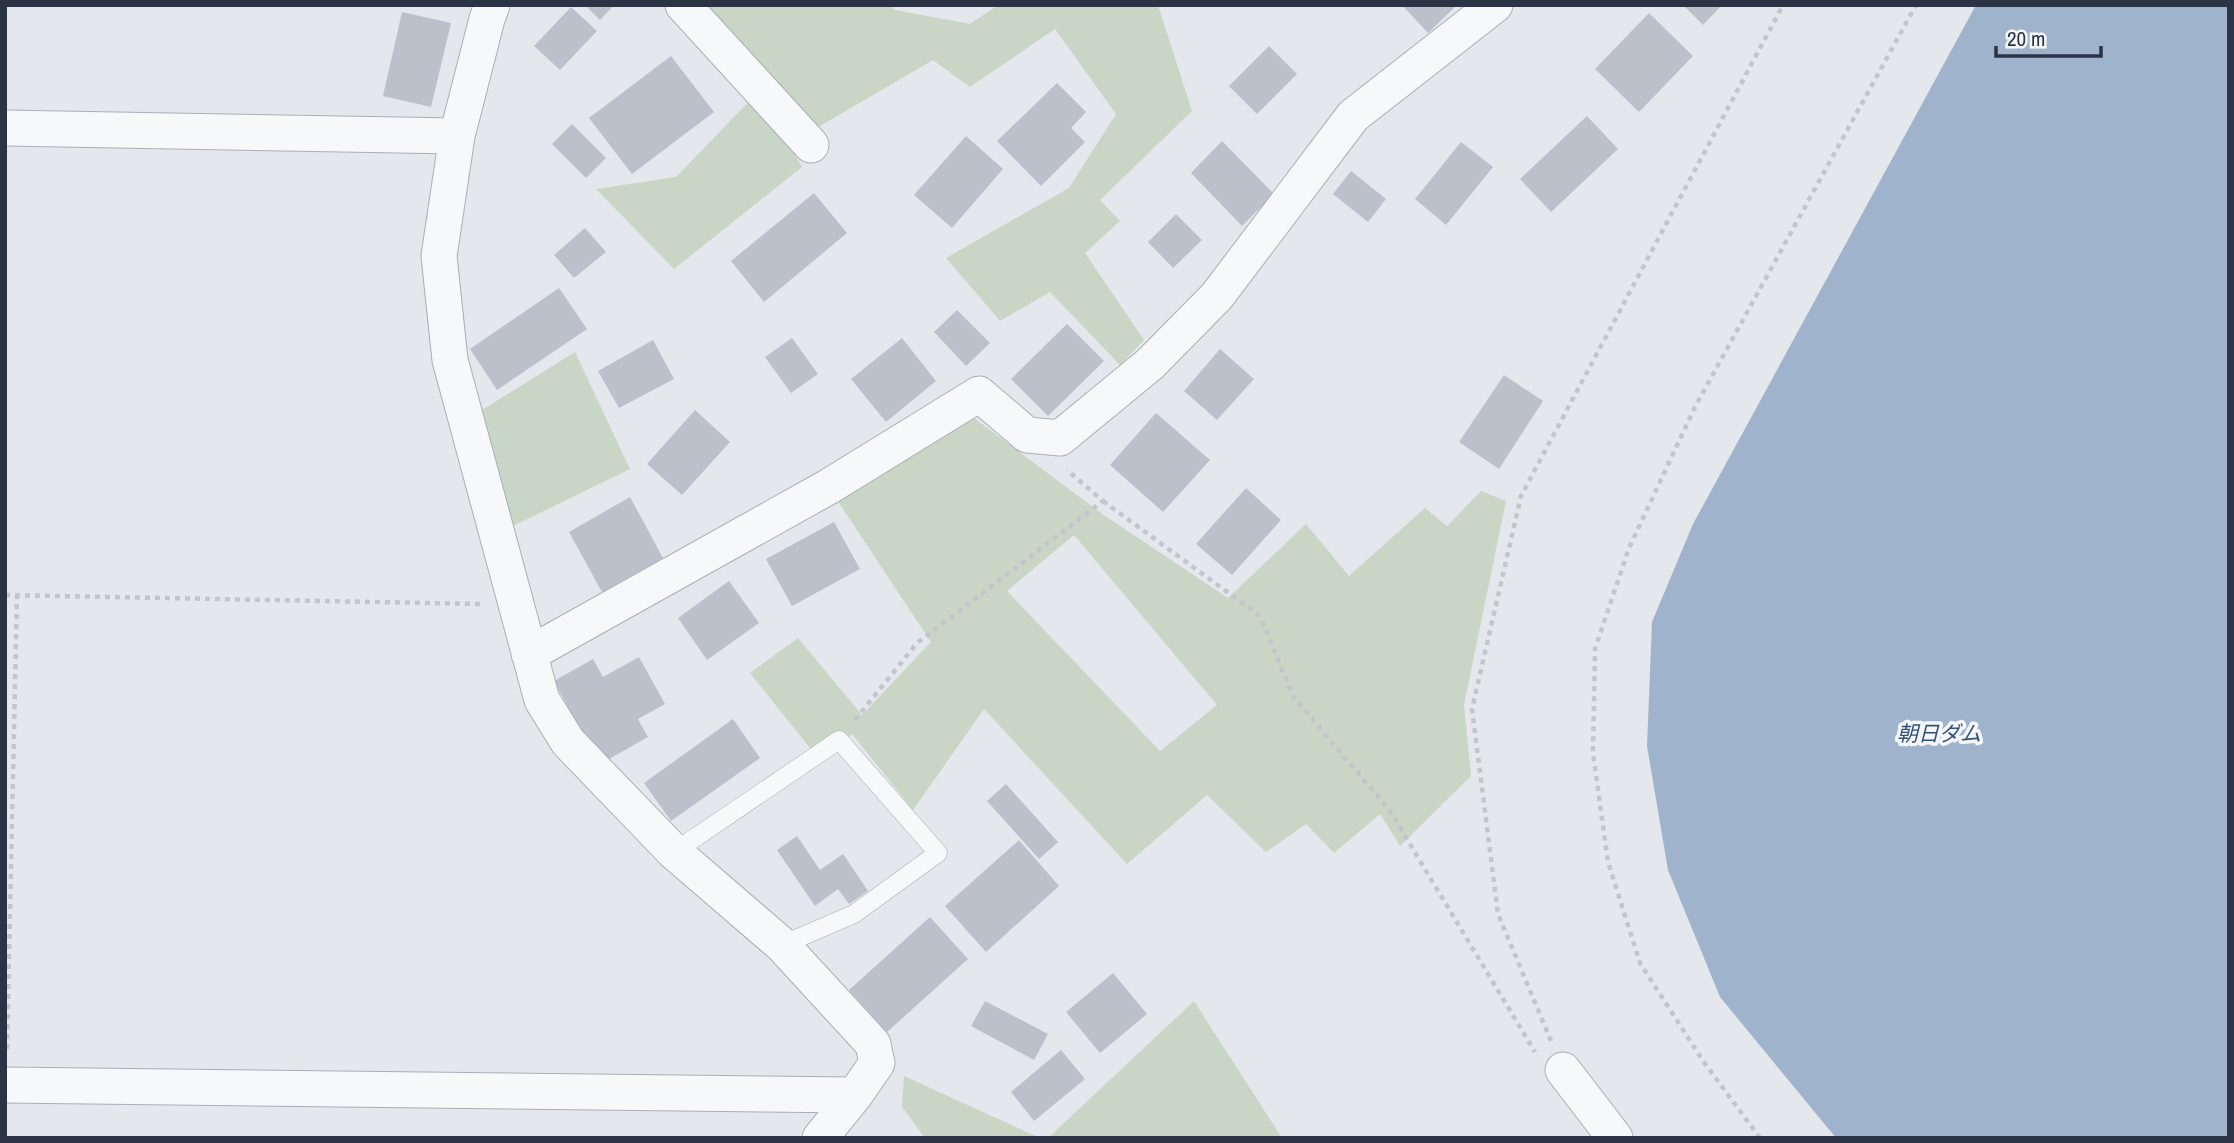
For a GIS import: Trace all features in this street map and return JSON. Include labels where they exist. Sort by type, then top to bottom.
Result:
[{"type":"street","points":[[492,5],[457,136],[439,256],[450,360],[542,700],[568,742],[674,852],[782,945],[873,1044],[877,1063],[820,1138]]},
{"type":"street","points":[[683,5],[811,145]]},
{"type":"street","points":[[529,654],[828,486],[979,394],[1027,435],[1060,438],[1150,364],[1217,296],[1295,189],[1353,116],[1495,5]]},
{"type":"street","points":[[5,128],[457,136]]},
{"type":"street","points":[[6,1069],[855,1095]]},
{"type":"street","points":[[1563,1070],[1615,1138]]},
{"type":"lane","points":[[674,852],[839,740],[939,853],[854,914],[782,945]]},
{"type":"path","points":[[1027,435],[1103,501],[1260,615],[1293,696],[1390,811],[1546,1071],[1563,1070],[1498,914],[1472,709],[1521,496],[1783,5]]},
{"type":"path","points":[[1760,1138],[1703,1061],[1640,963],[1608,862],[1592,753],[1595,649],[1629,548],[1695,407],[1916,5]]},
{"type":"path","points":[[839,740],[917,643],[1103,501]]},
{"type":"path","points":[[5,595],[492,604]]},
{"type":"path","points":[[6,1069],[18,595]]},
{"type":"green space","points":[[706,5],[890,5],[895,10],[970,24],[998,5],[1158,5],[1192,111],[1100,200],[1120,221],[1085,253],[1144,340],[1120,365],[1050,292],[1000,321],[946,258],[1069,188],[1116,114],[1055,29],[970,87],[933,60],[789,144],[802,167],[674,269],[596,189],[676,177],[766,84]]},
{"type":"green space","points":[[575,352],[630,469],[509,528],[482,410]]},
{"type":"green space","points":[[974,418],[1105,516],[1228,598],[1306,524],[1349,576],[1425,508],[1447,526],[1481,491],[1506,501],[1464,705],[1471,776],[1400,846],[1380,814],[1334,853],[1306,824],[1266,852],[1207,795],[1127,864],[984,709],[913,810],[852,734],[818,758],[750,673],[798,638],[862,715],[931,642],[837,500]],"holes":[[[1074,535],[1217,705],[1160,751],[1007,591]]]},
{"type":"green space","points":[[1194,1001],[1282,1138],[1048,1138]]},
{"type":"green space","points":[[904,1076],[1040,1138],[925,1138],[902,1107]]},
{"type":"water","name":"朝日ダム","points":[[1976,5],[2229,5],[2229,1138],[1836,1138],[1720,997],[1668,870],[1647,746],[1652,622],[1693,524]]},
{"type":"building","points":[[585,5],[614,5],[600,20]]},
{"type":"building","points":[[1402,5],[1457,5],[1428,33]]},
{"type":"building","points":[[1683,5],[1722,5],[1703,25]]},
{"type":"building","points":[[571,7],[597,31],[560,70],[534,46]]},
{"type":"building","points":[[402,12],[451,23],[431,107],[383,96]]},
{"type":"building","points":[[1649,13],[1693,56],[1639,112],[1595,69]]},
{"type":"building","points":[[1269,46],[1297,74],[1257,114],[1229,86]]},
{"type":"building","points":[[671,56],[714,112],[632,174],[589,118]]},
{"type":"building","points":[[1057,83],[1086,112],[1071,128],[1085,142],[1041,186],[997,141]]},
{"type":"building","points":[[1587,116],[1618,149],[1551,212],[1520,179]]},
{"type":"building","points":[[572,124],[606,158],[586,178],[552,144]]},
{"type":"building","points":[[966,136],[1003,169],[952,228],[914,195]]},
{"type":"building","points":[[1222,141],[1274,194],[1242,226],[1191,173]]},
{"type":"building","points":[[1461,142],[1493,167],[1446,225],[1415,199]]},
{"type":"building","points":[[1351,171],[1386,199],[1368,222],[1333,194]]},
{"type":"building","points":[[814,193],[847,233],[764,302],[731,261]]},
{"type":"building","points":[[1176,214],[1202,240],[1173,268],[1148,242]]},
{"type":"building","points":[[585,228],[606,252],[574,278],[554,255]]},
{"type":"building","points":[[559,288],[587,329],[497,390],[470,349]]},
{"type":"building","points":[[957,310],[990,343],[966,366],[934,332]]},
{"type":"building","points":[[1067,324],[1104,361],[1048,416],[1011,379]]},
{"type":"building","points":[[792,338],[818,374],[791,393],[765,357]]},
{"type":"building","points":[[902,338],[936,381],[886,422],[851,379]]},
{"type":"building","points":[[653,340],[674,379],[619,408],[598,371]]},
{"type":"building","points":[[1220,349],[1254,379],[1217,420],[1184,391]]},
{"type":"building","points":[[1504,375],[1543,401],[1499,469],[1459,442]]},
{"type":"building","points":[[695,410],[730,442],[682,495],[647,464]]},
{"type":"building","points":[[1156,413],[1210,460],[1163,512],[1110,465]]},
{"type":"building","points":[[1246,488],[1281,520],[1232,575],[1196,544]]},
{"type":"building","points":[[630,497],[663,558],[602,592],[569,532]]},
{"type":"building","points":[[834,522],[860,569],[792,606],[766,559]]},
{"type":"building","points":[[729,581],[759,623],[707,660],[678,618]]},
{"type":"building","points":[[639,657],[665,704],[638,719],[648,737],[609,759],[579,727],[554,681],[593,659],[603,677]]},
{"type":"building","points":[[733,719],[760,758],[671,821],[644,783]]},
{"type":"building","points":[[1006,784],[1058,842],[1039,859],[987,801]]},
{"type":"building","points":[[797,836],[820,870],[843,854],[868,891],[849,904],[838,889],[815,906],[777,850]]},
{"type":"building","points":[[1019,840],[1059,886],[986,952],[945,906]]},
{"type":"building","points":[[930,917],[968,959],[887,1032],[849,990]]},
{"type":"building","points":[[1113,973],[1147,1014],[1100,1053],[1066,1012]]},
{"type":"building","points":[[985,1001],[1048,1034],[1034,1060],[971,1026]]},
{"type":"building","points":[[1061,1050],[1085,1079],[1034,1121],[1011,1092]]}]
